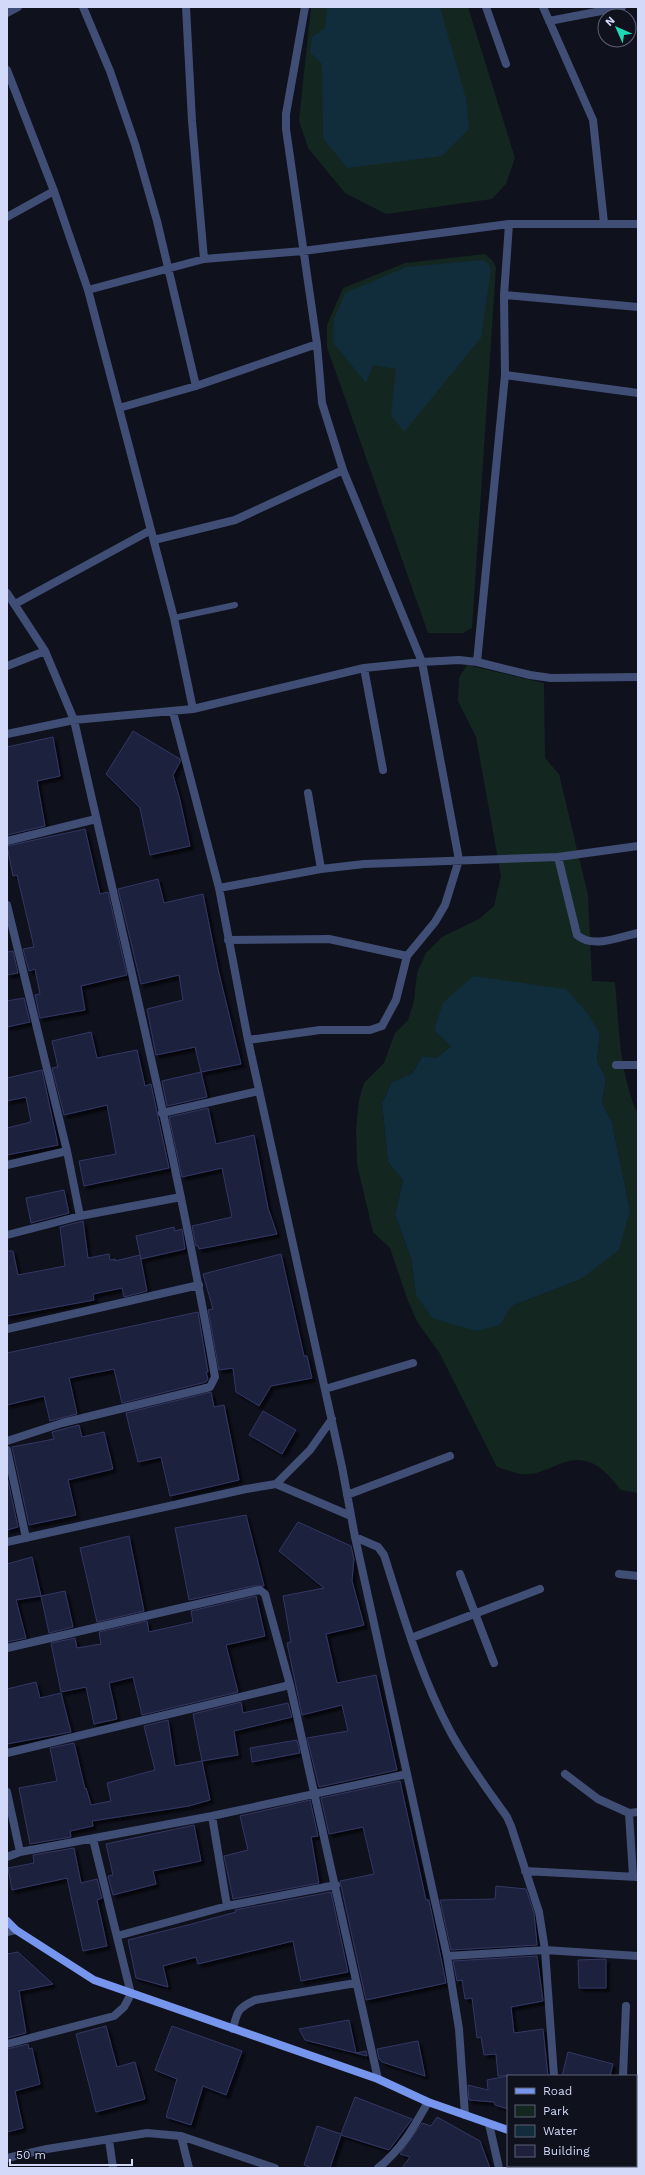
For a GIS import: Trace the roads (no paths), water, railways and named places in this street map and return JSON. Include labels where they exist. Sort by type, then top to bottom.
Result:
[{"type":"main road","points":[[7,1921],[16,1930],[94,1980],[378,2079],[428,2102],[507,2130]]},
{"type":"street","points":[[7,13],[18,7]]},
{"type":"street","points":[[84,7],[110,71],[135,144],[157,221],[167,270],[196,386]]},
{"type":"street","points":[[186,7],[192,121],[204,259]]},
{"type":"street","points":[[248,1040],[320,1030],[370,1030],[382,1026],[396,1000],[407,956],[435,922],[445,905],[459,860],[422,662],[343,470],[322,403],[316,344],[286,129],[286,114],[305,7]]},
{"type":"street","points":[[486,7],[506,64]]},
{"type":"street","points":[[543,7],[594,120],[604,224]]},
{"type":"street","points":[[549,21],[622,7]]},
{"type":"street","points":[[7,70],[54,191],[88,290],[174,618],[194,709]]},
{"type":"street","points":[[7,217],[54,191]]},
{"type":"street","points":[[88,290],[204,259],[303,250],[509,224],[638,224]]},
{"type":"street","points":[[477,662],[505,375],[504,295],[509,224]]},
{"type":"street","points":[[504,295],[638,307]]},
{"type":"street","points":[[119,408],[196,386],[316,344]]},
{"type":"street","points":[[505,375],[638,393]]},
{"type":"street","points":[[154,540],[234,520],[343,470]]},
{"type":"street","points":[[15,604],[151,530]]},
{"type":"street","points":[[7,593],[45,651],[74,720],[199,1285],[214,1377],[210,1387],[62,1423],[7,1441]]},
{"type":"street","points":[[7,666],[45,651]]},
{"type":"street","points":[[7,734],[74,720],[194,709],[364,668],[422,662],[459,660],[477,662],[540,677],[638,677]]},
{"type":"street","points":[[364,668],[383,770]]},
{"type":"street","points":[[173,712],[219,888],[248,1040],[332,1419],[351,1516],[447,1956],[459,2029],[465,2115]]},
{"type":"street","points":[[308,793],[321,869]]},
{"type":"street","points":[[7,841],[96,819]]},
{"type":"street","points":[[219,888],[321,869],[364,864],[558,857],[638,846]]},
{"type":"street","points":[[558,857],[577,935],[583,940],[591,942],[638,933]]},
{"type":"street","points":[[7,905],[67,1151],[80,1216]]},
{"type":"street","points":[[228,940],[329,939],[407,956]]},
{"type":"street","points":[[616,1065],[638,1065]]},
{"type":"street","points":[[162,1113],[259,1091]]},
{"type":"street","points":[[7,1165],[67,1151]]},
{"type":"street","points":[[7,1235],[80,1216],[180,1197]]},
{"type":"street","points":[[7,1329],[199,1285]]},
{"type":"street","points":[[325,1389],[413,1363]]},
{"type":"street","points":[[276,1484],[310,1450],[332,1419]]},
{"type":"street","points":[[7,1450],[26,1538]]},
{"type":"street","points":[[347,1494],[450,1456]]},
{"type":"street","points":[[7,1542],[246,1489],[276,1484],[351,1516]]},
{"type":"street","points":[[356,1537],[378,1547],[384,1554],[422,1672],[449,1731],[507,1817],[539,1912],[545,1950],[554,2075]]},
{"type":"street","points":[[460,1574],[476,1612],[494,1663]]},
{"type":"street","points":[[619,1574],[638,1576]]},
{"type":"street","points":[[411,1638],[476,1612],[540,1589]]},
{"type":"street","points":[[7,1648],[260,1590],[265,1594],[290,1685],[313,1794],[336,1885],[378,2079]]},
{"type":"street","points":[[7,1753],[290,1685]]},
{"type":"street","points":[[7,1857],[20,1852],[212,1816],[407,1774]]},
{"type":"street","points":[[565,1774],[598,1799],[628,1813],[638,1812]]},
{"type":"street","points":[[7,1792],[20,1852]]},
{"type":"street","points":[[525,1871],[635,1876],[628,1813]]},
{"type":"street","points":[[212,1816],[227,1906]]},
{"type":"street","points":[[7,2044],[114,2016],[124,2007],[131,1994],[93,1839]]},
{"type":"street","points":[[117,1936],[227,1906],[336,1885]]},
{"type":"street","points":[[7,1932],[16,1930]]},
{"type":"street","points":[[447,1956],[545,1950],[638,1956]]},
{"type":"street","points":[[233,2029],[237,2013],[243,2006],[255,2000],[356,1983]]},
{"type":"street","points":[[623,2075],[626,2006]]},
{"type":"street","points":[[378,2168],[393,2157],[406,2139],[428,2102]]},
{"type":"street","points":[[490,2124],[499,2168]]},
{"type":"street","points":[[7,2158],[47,2149],[148,2133],[181,2136],[275,2168]]},
{"type":"street","points":[[181,2136],[189,2168]]},
{"type":"street","points":[[109,2140],[113,2168]]},
{"type":"lane","points":[[174,618],[235,605]]},
{"type":"water","points":[[327,7],[440,7],[466,98],[469,129],[442,156],[347,168],[323,138],[322,64],[310,52],[312,37],[325,28]]},
{"type":"water","points":[[483,260],[488,263],[491,270],[481,338],[404,432],[391,415],[396,369],[373,365],[366,383],[333,342],[334,319],[345,293],[406,267]]},
{"type":"water","points":[[473,976],[566,989],[589,1015],[600,1034],[597,1060],[606,1079],[602,1103],[612,1122],[630,1210],[619,1250],[581,1279],[512,1306],[500,1325],[476,1331],[432,1318],[416,1295],[411,1258],[395,1215],[403,1180],[388,1162],[382,1103],[392,1082],[413,1073],[422,1056],[437,1058],[451,1046],[434,1030],[443,1003]]}]
